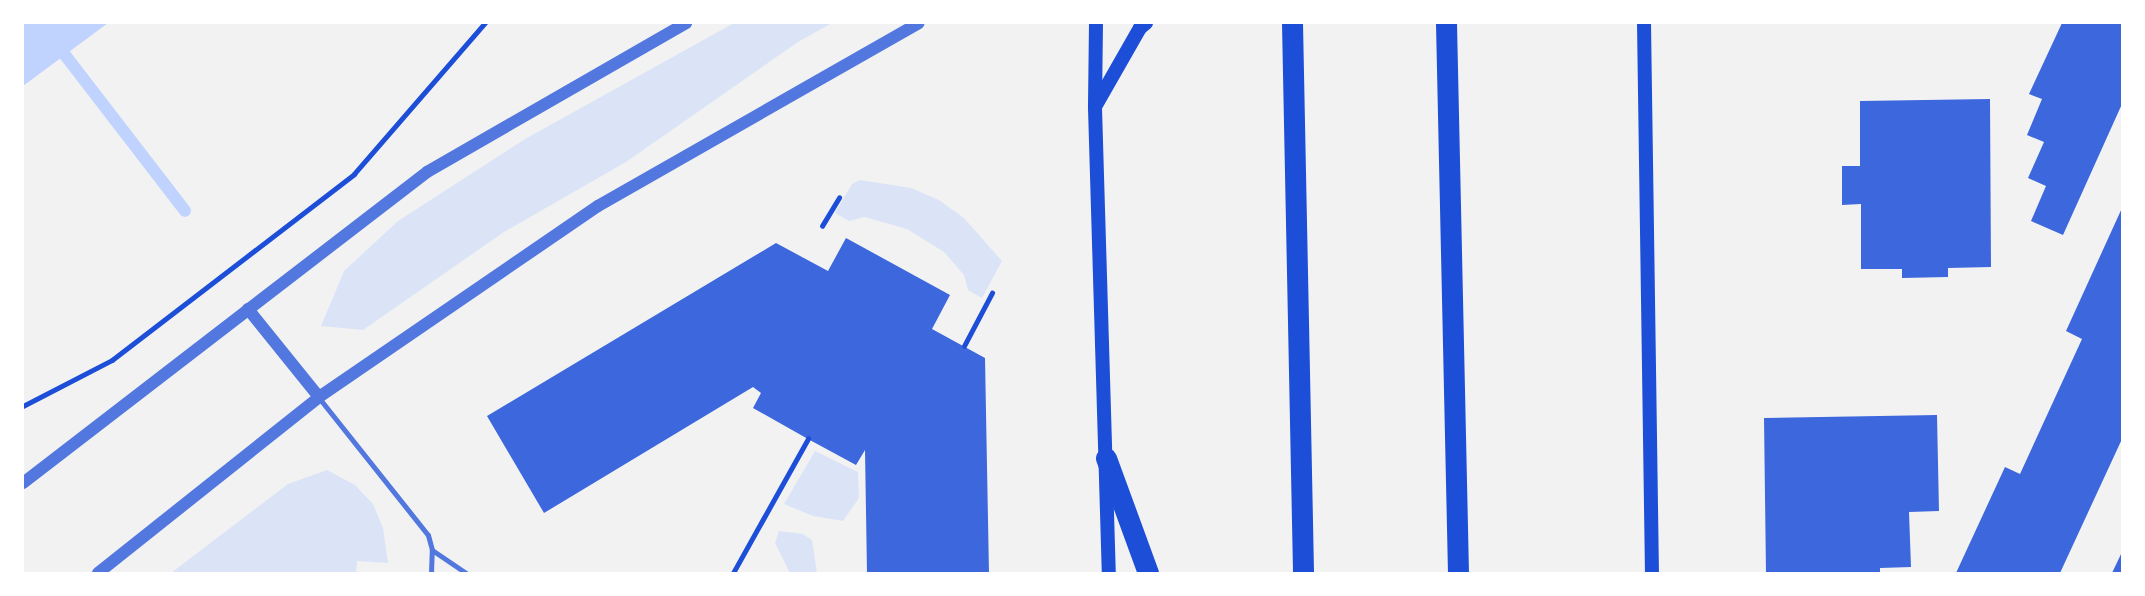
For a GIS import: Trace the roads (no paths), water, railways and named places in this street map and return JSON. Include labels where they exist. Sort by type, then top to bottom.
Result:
[{"type":"highway","points":[[1292,23],[1303,573]]},
{"type":"highway","points":[[1446,30],[1458,573]]},
{"type":"highway","points":[[1106,458],[1149,573]]},
{"type":"main road","points":[[1096,23],[1095,108],[1109,573]]},
{"type":"main road","points":[[1095,108],[1140,28],[1146,23]]},
{"type":"main road","points":[[1644,23],[1652,573]]},
{"type":"street","points":[[23,483],[427,172],[686,23]]},
{"type":"street","points":[[98,573],[319,397],[598,206],[919,23]]},
{"type":"street","points":[[248,309],[319,397]]},
{"type":"lane","points":[[319,397],[428,535],[432,550],[431,573]]},
{"type":"lane","points":[[432,550],[466,573]]},
{"type":"water","points":[[23,23],[108,23],[23,86]]},
{"type":"waterway","points":[[55,42],[185,211]]}]
